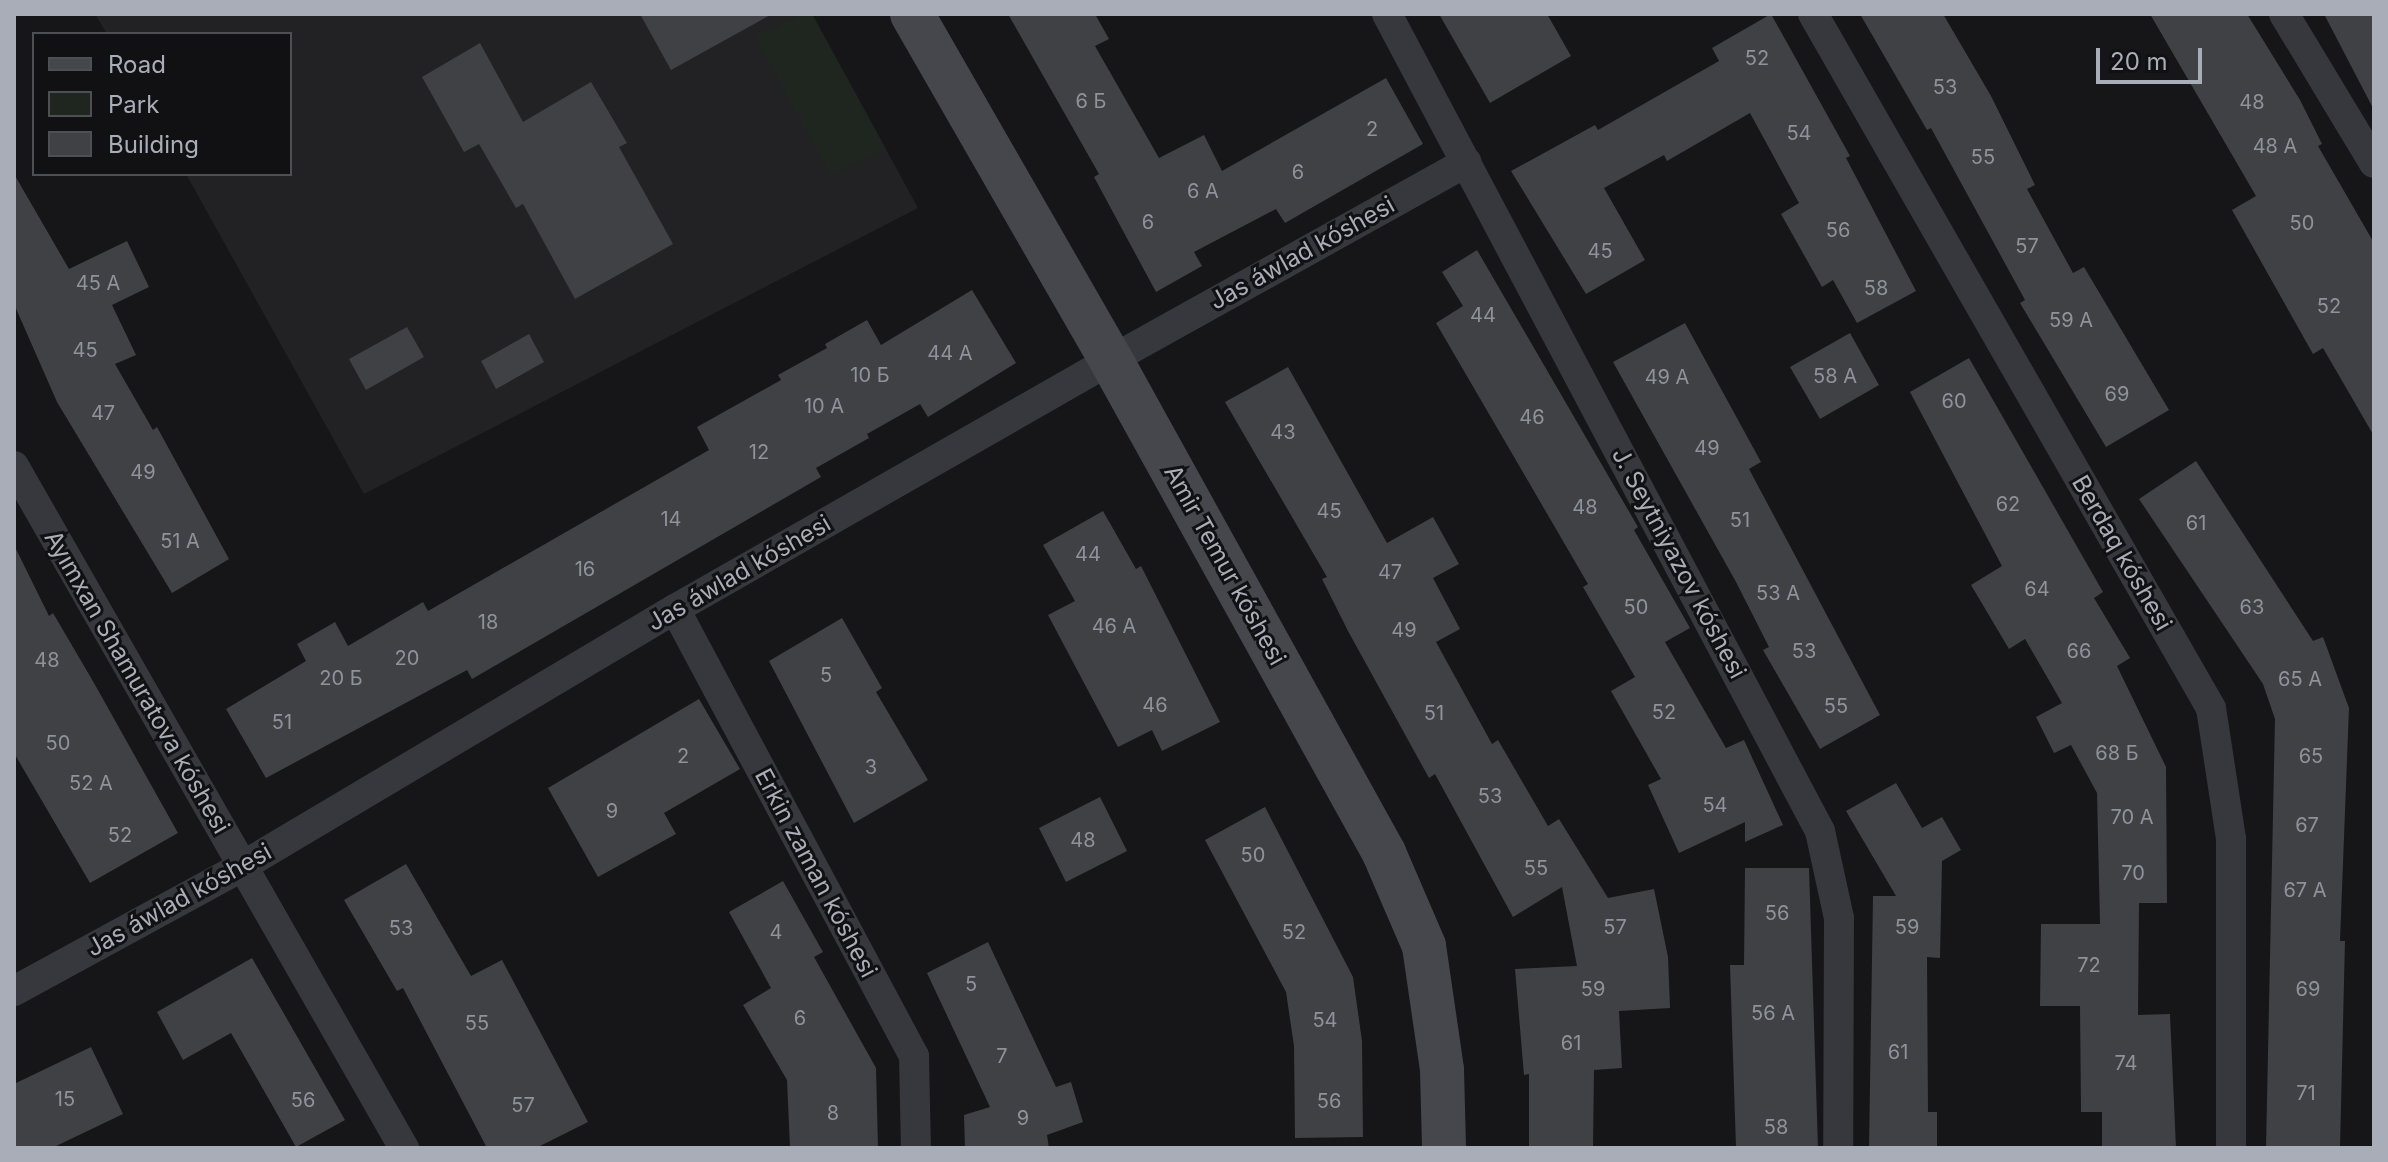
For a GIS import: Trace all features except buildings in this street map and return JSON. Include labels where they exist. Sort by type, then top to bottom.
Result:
[{"type":"street","name":"Amir Temur kóshesi","points":[[912,14],[1111,360],[1384,853],[1424,946],[1442,1070],[1444,1148]]},
{"type":"street","name":"J. Seytniyazov kóshesi","points":[[1387,14],[1820,831],[1839,918],[1838,1148]]},
{"type":"street","name":"Berdaq kóshesi","points":[[1813,14],[2211,708],[2231,839],[2231,1148]]},
{"type":"street","points":[[2284,14],[2374,163]]},
{"type":"street","name":"Jas áwlad kóshesi","points":[[14,991],[241,867],[675,609],[1111,360],[1467,162]]},
{"type":"street","name":"Ayımxan Shamuratova kóshesi","points":[[14,466],[404,1148]]},
{"type":"street","name":"Erkin zaman kóshesi","points":[[675,609],[914,1056],[916,1148]]},
{"type":"shaded area","points":[[95,14],[812,14],[918,208],[364,494],[187,176],[292,176],[292,32],[106,32]]},
{"type":"green space","points":[[802,14],[812,14],[886,149],[831,176],[755,37]]}]
